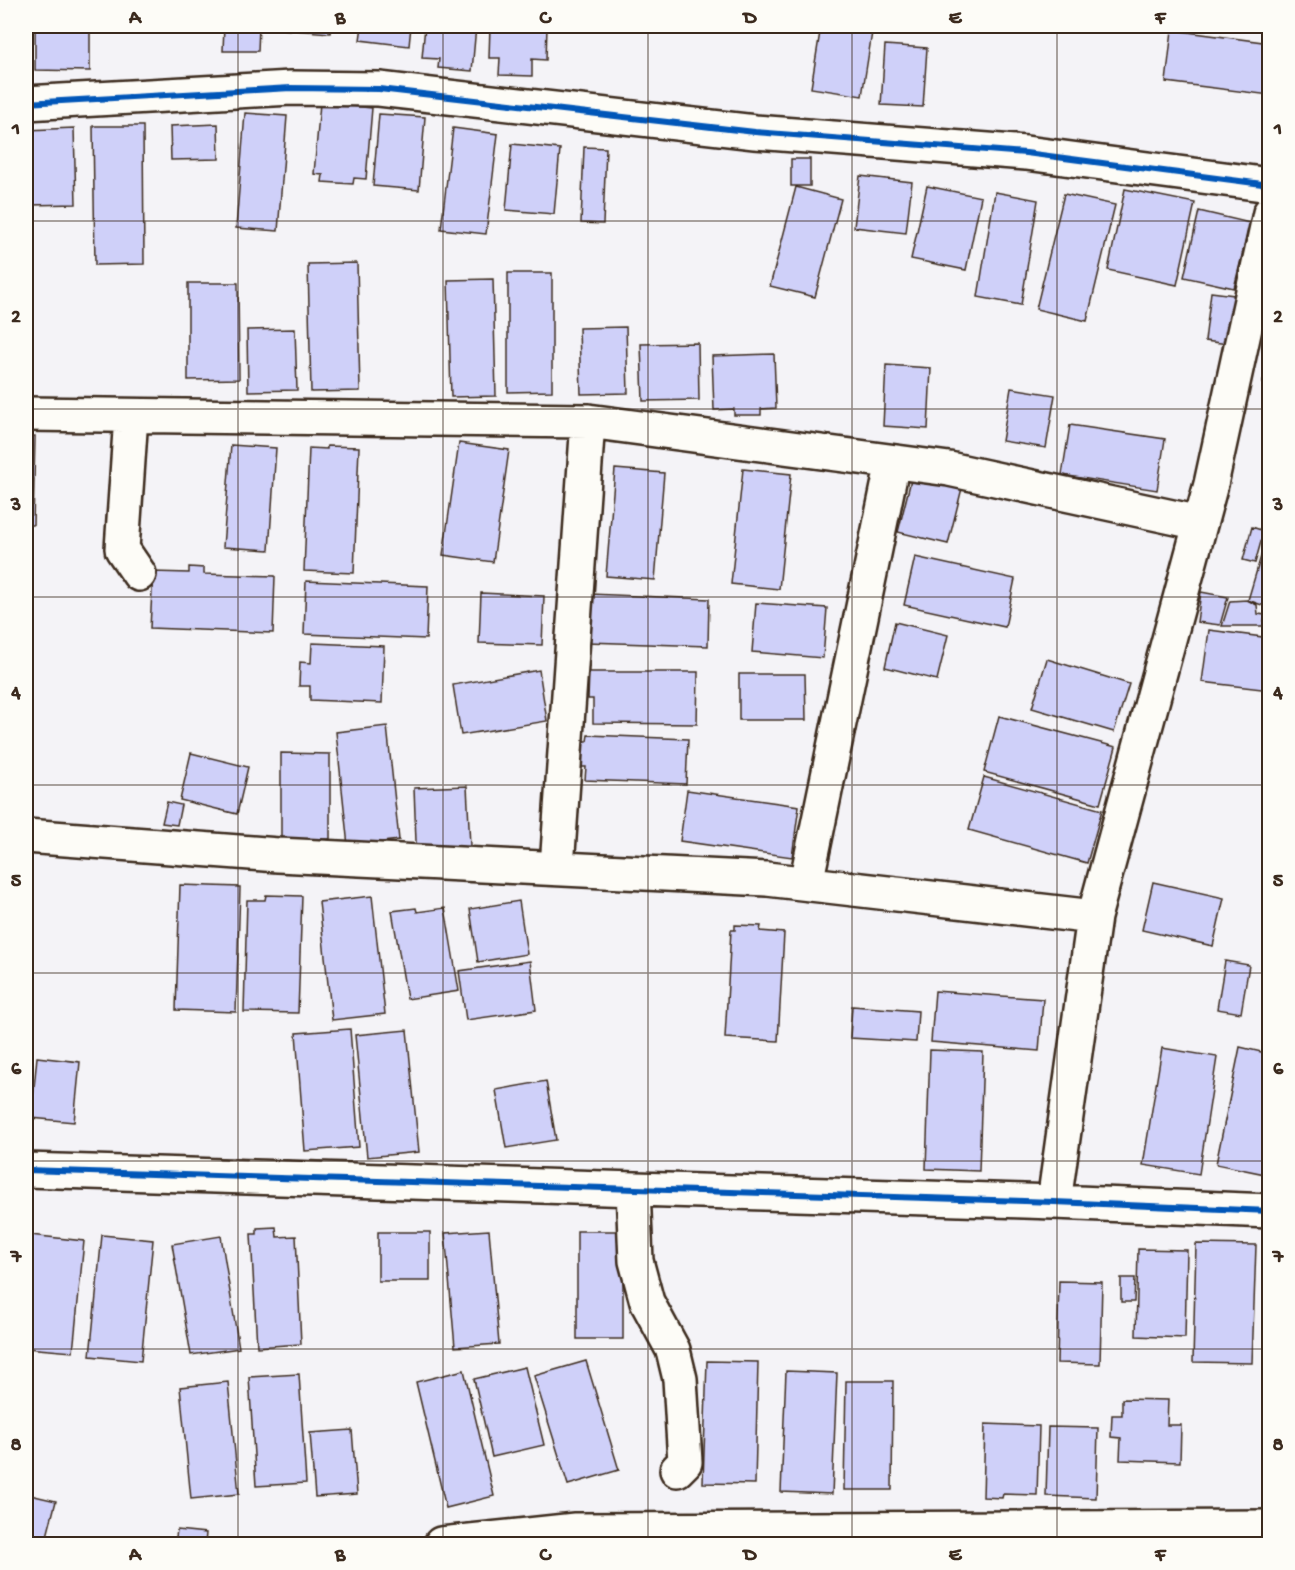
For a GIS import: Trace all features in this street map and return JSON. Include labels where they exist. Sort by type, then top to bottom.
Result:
[{"type":"street","points":[[26,102],[291,88],[379,89],[756,132],[1026,153],[1269,185]]},
{"type":"street","points":[[1054,1202],[1094,917],[1200,523],[1269,213]]},
{"type":"street","points":[[26,414],[588,421],[949,469],[1200,523]]},
{"type":"street","points":[[131,416],[122,549],[139,574]]},
{"type":"street","points":[[557,867],[588,421]]},
{"type":"street","points":[[806,883],[894,462]]},
{"type":"street","points":[[26,836],[278,855],[557,867],[806,883],[1094,917]]},
{"type":"street","points":[[26,1170],[1054,1202],[1269,1211]]},
{"type":"street","points":[[633,1189],[636,1261],[647,1302],[673,1350],[680,1379],[685,1462],[677,1470]]},
{"type":"street","points":[[441,1545],[575,1530],[1269,1527]]},
{"type":"building","points":[[35,26],[90,26],[90,71],[35,70]]},
{"type":"building","points":[[224,26],[259,26],[258,51],[223,51]]},
{"type":"building","points":[[281,26],[331,26],[330,33],[281,29]]},
{"type":"building","points":[[362,26],[411,26],[409,46],[360,40]]},
{"type":"building","points":[[425,26],[476,26],[472,71],[438,68],[439,59],[422,58]]},
{"type":"building","points":[[490,26],[547,26],[546,60],[532,59],[532,76],[499,75],[500,58],[489,58]]},
{"type":"building","points":[[821,26],[873,26],[862,96],[811,88]]},
{"type":"building","points":[[1172,30],[1270,43],[1270,95],[1166,82]]},
{"type":"building","points":[[885,45],[927,48],[923,107],[881,105]]},
{"type":"building","points":[[320,103],[372,108],[366,179],[354,178],[353,184],[322,182],[323,175],[314,174]]},
{"type":"building","points":[[245,113],[287,116],[278,231],[236,228]]},
{"type":"building","points":[[379,114],[425,117],[419,190],[373,186]]},
{"type":"building","points":[[218,124],[219,159],[171,160],[170,126]]},
{"type":"building","points":[[93,126],[143,126],[144,264],[95,265]]},
{"type":"building","points":[[74,128],[76,204],[29,205],[27,130]]},
{"type":"building","points":[[453,128],[498,134],[486,234],[441,229]]},
{"type":"building","points":[[512,144],[560,149],[554,214],[506,210]]},
{"type":"building","points":[[584,147],[606,148],[603,224],[581,223]]},
{"type":"building","points":[[791,159],[810,159],[810,186],[791,186]]},
{"type":"building","points":[[860,176],[912,182],[906,233],[854,227]]},
{"type":"building","points":[[927,186],[981,197],[966,270],[911,259]]},
{"type":"building","points":[[796,187],[841,199],[815,297],[770,286]]},
{"type":"building","points":[[1125,189],[1195,203],[1177,285],[1108,270]]},
{"type":"building","points":[[995,192],[1038,200],[1021,305],[978,297]]},
{"type":"building","points":[[1064,194],[1115,205],[1087,321],[1036,309]]},
{"type":"building","points":[[1199,211],[1250,223],[1234,288],[1184,277]]},
{"type":"building","points":[[357,263],[360,391],[311,392],[308,264]]},
{"type":"building","points":[[508,273],[552,273],[552,391],[508,392]]},
{"type":"building","points":[[493,279],[496,396],[451,397],[448,280]]},
{"type":"building","points":[[188,283],[238,283],[239,379],[188,380]]},
{"type":"building","points":[[1211,292],[1242,296],[1236,345],[1205,341]]},
{"type":"building","points":[[626,327],[628,393],[581,394],[579,328]]},
{"type":"building","points":[[295,329],[297,390],[248,391],[247,330]]},
{"type":"building","points":[[698,343],[699,400],[643,401],[641,344]]},
{"type":"building","points":[[774,354],[776,408],[761,409],[761,415],[734,415],[734,409],[714,410],[712,356]]},
{"type":"building","points":[[886,365],[931,368],[928,429],[883,426]]},
{"type":"building","points":[[1263,380],[1270,380],[1270,433],[1269,421],[1263,421]]},
{"type":"building","points":[[1011,388],[1055,395],[1046,448],[1002,441]]},
{"type":"building","points":[[1070,425],[1165,439],[1157,490],[1062,475]]},
{"type":"building","points":[[26,436],[35,436],[33,525],[26,525]]},
{"type":"building","points":[[459,443],[509,450],[493,562],[443,555]]},
{"type":"building","points":[[231,445],[276,448],[269,550],[223,547]]},
{"type":"building","points":[[327,446],[359,447],[354,573],[304,571],[309,448],[327,449]]},
{"type":"building","points":[[615,469],[664,473],[655,580],[606,576]]},
{"type":"building","points":[[743,469],[791,474],[779,589],[731,584]]},
{"type":"building","points":[[912,476],[962,488],[948,544],[898,532]]},
{"type":"building","points":[[1270,526],[1270,608],[1248,600]]},
{"type":"building","points":[[1252,527],[1264,531],[1255,563],[1243,560]]},
{"type":"building","points":[[915,557],[1015,579],[1005,627],[904,605]]},
{"type":"building","points":[[189,567],[204,568],[204,574],[275,576],[273,633],[150,628],[153,572],[189,573]]},
{"type":"building","points":[[306,581],[428,586],[426,639],[304,634]]},
{"type":"building","points":[[1201,592],[1228,597],[1220,625],[1197,622]]},
{"type":"building","points":[[481,593],[544,596],[542,645],[479,643]]},
{"type":"building","points":[[589,594],[709,599],[708,646],[587,642]]},
{"type":"building","points":[[1247,600],[1257,605],[1258,614],[1265,615],[1263,626],[1222,626],[1230,601]]},
{"type":"building","points":[[756,603],[827,608],[823,658],[752,652]]},
{"type":"building","points":[[895,622],[948,635],[937,680],[885,667]]},
{"type":"building","points":[[1209,630],[1270,638],[1270,690],[1202,682]]},
{"type":"building","points":[[312,643],[384,646],[382,703],[310,700],[310,686],[299,686],[300,662],[311,663]]},
{"type":"building","points":[[1047,659],[1129,684],[1114,732],[1032,708]]},
{"type":"building","points":[[539,670],[547,721],[461,735],[453,685]]},
{"type":"building","points":[[589,672],[698,672],[697,724],[593,723],[593,699],[588,699]]},
{"type":"building","points":[[739,674],[805,674],[806,720],[739,720]]},
{"type":"building","points":[[999,716],[1116,747],[1100,804],[984,772]]},
{"type":"building","points":[[387,726],[399,840],[348,846],[336,732]]},
{"type":"building","points":[[588,735],[688,739],[686,784],[585,780],[586,767],[576,767],[577,741],[587,741]]},
{"type":"building","points":[[191,753],[248,767],[237,814],[180,800]]},
{"type":"building","points":[[281,753],[330,754],[330,839],[281,839]]},
{"type":"building","points":[[984,777],[1102,810],[1087,863],[969,830]]},
{"type":"building","points":[[467,786],[471,866],[417,868],[414,788]]},
{"type":"building","points":[[687,790],[799,806],[792,857],[680,841]]},
{"type":"building","points":[[167,802],[181,805],[177,825],[162,823]]},
{"type":"building","points":[[1153,882],[1224,898],[1213,946],[1142,930]]},
{"type":"building","points":[[180,885],[240,887],[236,1012],[176,1010]]},
{"type":"building","points":[[266,895],[302,896],[298,1013],[244,1012],[247,900],[265,900]]},
{"type":"building","points":[[372,896],[385,1014],[332,1020],[319,902]]},
{"type":"building","points":[[519,901],[527,954],[478,962],[470,909]]},
{"type":"building","points":[[416,908],[417,912],[445,908],[459,991],[407,999],[392,911]]},
{"type":"building","points":[[735,925],[761,926],[760,931],[784,933],[778,1041],[725,1038],[731,930],[735,930]]},
{"type":"building","points":[[530,961],[536,1010],[466,1020],[459,971]]},
{"type":"building","points":[[1225,961],[1249,965],[1241,1013],[1217,1009]]},
{"type":"building","points":[[935,991],[1043,999],[1039,1051],[931,1042]]},
{"type":"building","points":[[852,1006],[918,1011],[916,1042],[850,1038]]},
{"type":"building","points":[[350,1029],[359,1147],[305,1151],[296,1033]]},
{"type":"building","points":[[407,1030],[419,1152],[367,1157],[355,1035]]},
{"type":"building","points":[[1240,1047],[1270,1054],[1270,1152],[1265,1174],[1216,1164]]},
{"type":"building","points":[[1162,1048],[1217,1057],[1199,1174],[1143,1165]]},
{"type":"building","points":[[930,1050],[983,1052],[979,1171],[926,1169]]},
{"type":"building","points":[[37,1057],[80,1062],[74,1122],[31,1118]]},
{"type":"building","points":[[546,1081],[556,1140],[506,1148],[496,1090]]},
{"type":"building","points":[[276,1227],[277,1237],[296,1236],[301,1344],[257,1347],[251,1234],[257,1234],[257,1228]]},
{"type":"building","points":[[489,1230],[499,1344],[455,1347],[445,1233]]},
{"type":"building","points":[[577,1231],[623,1231],[623,1339],[577,1339]]},
{"type":"building","points":[[378,1232],[430,1232],[430,1281],[378,1281]]},
{"type":"building","points":[[30,1235],[84,1241],[73,1352],[26,1348],[26,1283]]},
{"type":"building","points":[[102,1235],[153,1240],[141,1361],[90,1356]]},
{"type":"building","points":[[221,1236],[239,1348],[191,1355],[172,1244]]},
{"type":"building","points":[[1196,1244],[1256,1245],[1252,1363],[1193,1362]]},
{"type":"building","points":[[1138,1249],[1187,1250],[1185,1338],[1136,1336]]},
{"type":"building","points":[[1121,1278],[1135,1278],[1134,1302],[1121,1302]]},
{"type":"building","points":[[1059,1281],[1102,1282],[1100,1364],[1057,1363]]},
{"type":"building","points":[[586,1361],[619,1470],[568,1485],[534,1376]]},
{"type":"building","points":[[707,1361],[758,1362],[755,1484],[703,1483]]},
{"type":"building","points":[[525,1367],[544,1445],[492,1457],[474,1379]]},
{"type":"building","points":[[464,1370],[494,1496],[446,1508],[416,1382]]},
{"type":"building","points":[[786,1371],[837,1373],[832,1494],[781,1492]]},
{"type":"building","points":[[299,1374],[306,1483],[256,1486],[249,1377]]},
{"type":"building","points":[[846,1381],[893,1381],[892,1490],[844,1490]]},
{"type":"building","points":[[228,1382],[239,1494],[191,1499],[180,1387]]},
{"type":"building","points":[[1122,1399],[1168,1400],[1167,1425],[1181,1425],[1180,1462],[1120,1460],[1121,1438],[1111,1437],[1112,1415],[1122,1415]]},
{"type":"building","points":[[1267,1411],[1270,1411],[1270,1483],[1269,1483]]},
{"type":"building","points":[[985,1424],[1039,1426],[1037,1495],[1003,1494],[1002,1498],[983,1497]]},
{"type":"building","points":[[1048,1427],[1098,1428],[1096,1498],[1046,1496]]},
{"type":"building","points":[[352,1430],[357,1494],[315,1497],[310,1433]]},
{"type":"building","points":[[26,1494],[56,1501],[45,1544],[26,1544]]},
{"type":"building","points":[[177,1530],[206,1533],[205,1544],[175,1544]]},
{"type":"cycle path","points":[[26,103],[291,88],[379,89],[755,132],[1026,153],[1270,185]]},
{"type":"cycle path","points":[[26,1170],[1054,1202],[1270,1211]]}]
